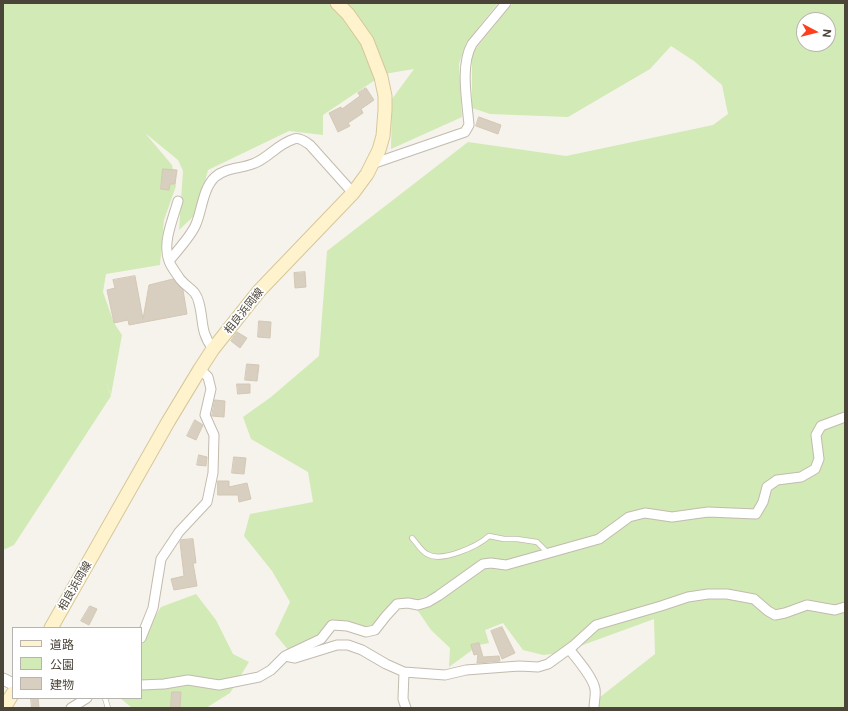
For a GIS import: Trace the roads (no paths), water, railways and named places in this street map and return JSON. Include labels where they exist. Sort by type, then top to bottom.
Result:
[{"type":"main road","name":"相良浜岡線","points":[[52,627],[213,349],[259,291],[353,193],[367,174],[379,150],[383,136],[385,110],[385,96],[381,77],[367,41],[348,14],[338,3]]},
{"type":"main road","points":[[4,708],[12,695]]},
{"type":"street","points":[[372,164],[465,132],[469,125],[465,63],[468,51],[472,44],[506,3]]},
{"type":"street","points":[[169,261],[195,226],[207,188],[214,177],[223,171],[254,164],[278,147],[295,138],[304,140],[310,145],[353,193]]},
{"type":"street","points":[[178,201],[167,244],[169,261],[181,280],[194,291],[199,302],[206,340],[213,349]]},
{"type":"street","points":[[142,636],[153,608],[162,559],[179,532],[207,502],[213,473],[214,435],[205,415],[210,389],[208,377],[200,369]]},
{"type":"street","points":[[142,685],[164,684],[188,680],[219,685],[259,677],[271,670],[285,656],[321,639],[332,625],[347,626],[366,632],[375,630],[397,604],[418,604],[428,602],[482,564],[491,563],[506,565],[599,539],[629,517],[645,513],[672,517],[708,512],[756,514],[763,502],[767,487],[777,480],[801,477],[815,469],[819,459],[816,435],[821,426],[845,417]]},
{"type":"street","points":[[285,656],[295,658],[337,645],[348,645],[362,650],[386,664],[404,672],[445,675],[466,670],[519,666],[538,667],[548,664],[569,649],[596,625],[688,597],[708,594],[727,594],[754,599],[775,615],[807,605],[835,610],[845,607]]},
{"type":"street","points":[[569,649],[583,666],[595,687],[596,695],[594,708]]},
{"type":"street","points":[[404,672],[403,699],[406,708]]},
{"type":"street","points":[[3,679],[12,684]]},
{"type":"street","points":[[71,708],[85,699]]},
{"type":"lane","points":[[412,538],[427,554],[439,556],[470,549],[484,541],[489,536],[537,542],[548,553]]}]
